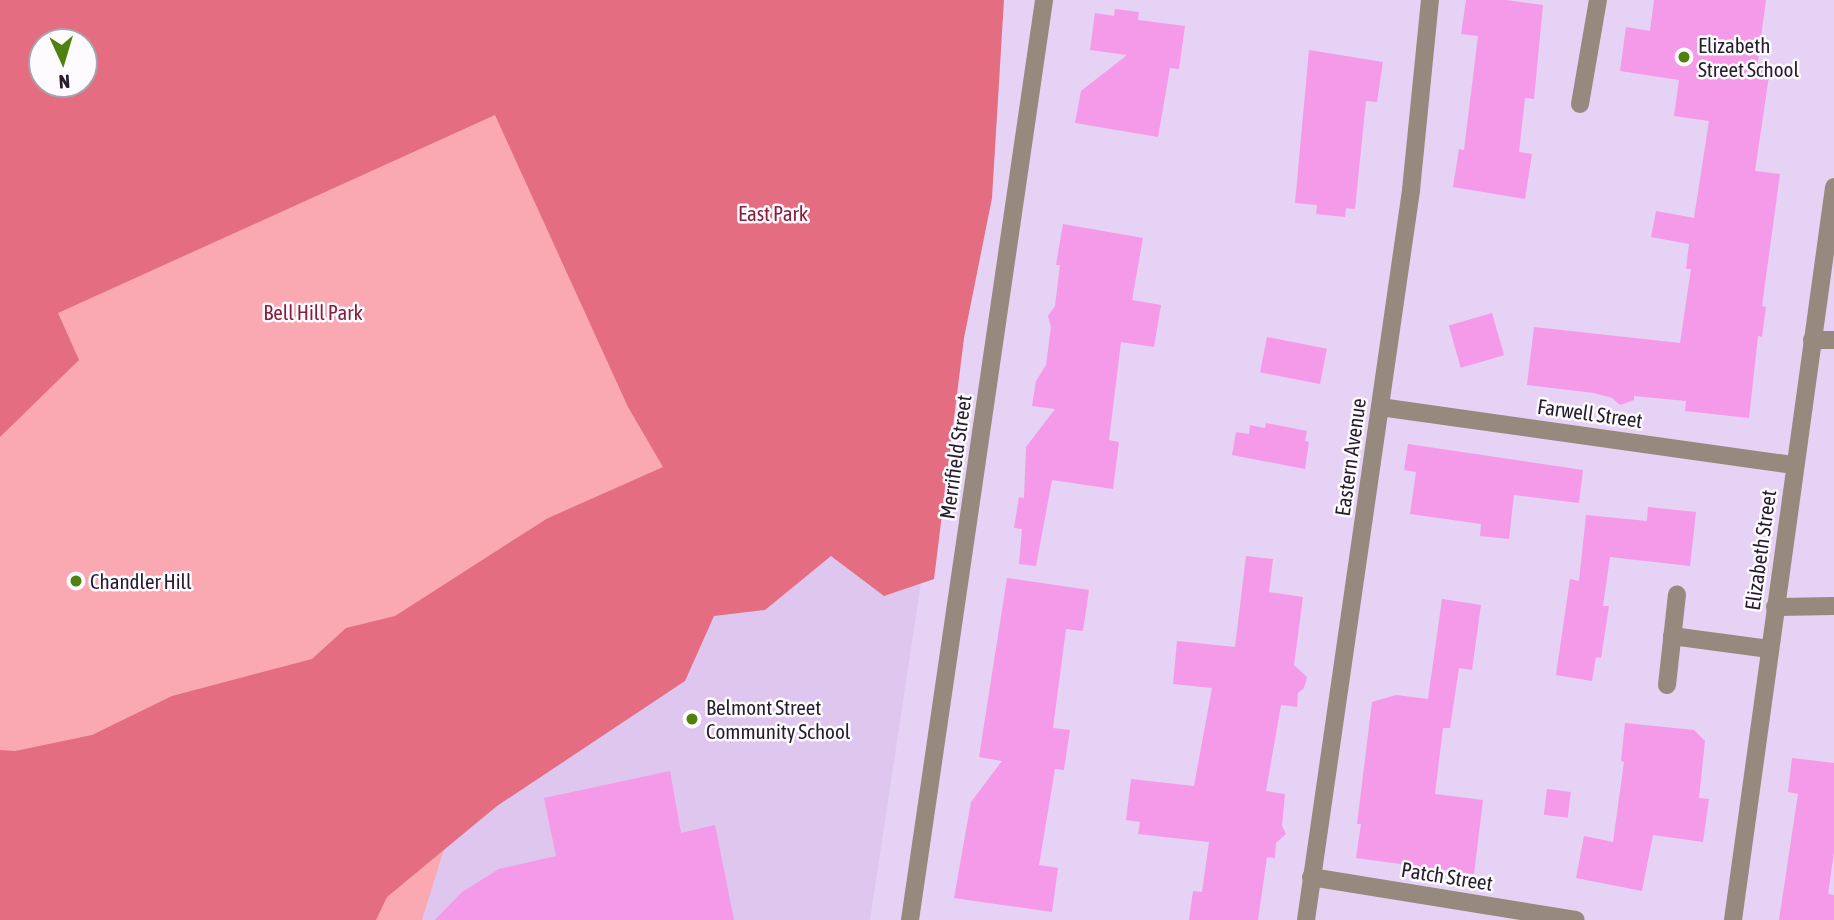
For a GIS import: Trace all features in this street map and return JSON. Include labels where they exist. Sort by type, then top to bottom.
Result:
[{"type":"street","name":"Merrifield Street","points":[[910,920],[1044,0]]},
{"type":"street","name":"Eastern Avenue","points":[[1306,920],[1412,190],[1430,0]]},
{"type":"street","points":[[1580,104],[1598,0]]},
{"type":"street","name":"Elizabeth Street","points":[[1733,920],[1834,187]]},
{"type":"street","points":[[1812,340],[1834,340]]},
{"type":"street","name":"Farwell Street","points":[[1380,407],[1794,465]]},
{"type":"street","points":[[1667,685],[1677,595]]},
{"type":"street","points":[[1775,607],[1834,606]]},
{"type":"street","points":[[1672,636],[1769,649]]},
{"type":"street","name":"Patch Street","points":[[1311,877],[1576,920]]},
{"type":"shaded area","name":"Belmont Street Community School","points":[[958,337],[870,920],[422,920],[548,518]]},
{"type":"green space","name":"East Park","points":[[0,0],[982,0],[958,337],[548,518],[422,920],[0,920]]},
{"type":"green space","name":"East Park","points":[[0,0],[1004,0],[992,198],[964,338],[934,579],[884,596],[831,556],[765,610],[714,616],[685,681],[497,806],[387,897],[376,920],[0,920],[0,750],[15,751],[92,735],[172,696],[312,659],[346,628],[395,616],[548,518],[663,467],[628,407],[495,115],[58,313],[79,360],[0,437]]},
{"type":"building","points":[[1466,0],[1506,0],[1543,5],[1534,99],[1525,98],[1519,152],[1532,154],[1525,199],[1453,187],[1459,149],[1464,150],[1478,36],[1461,34]]},
{"type":"building","points":[[1654,0],[1766,0],[1757,67],[1770,69],[1755,171],[1780,174],[1762,306],[1766,307],[1762,337],[1758,336],[1749,418],[1685,411],[1686,401],[1634,396],[1634,400],[1620,405],[1612,398],[1594,393],[1527,385],[1534,327],[1680,343],[1691,269],[1686,269],[1689,244],[1651,237],[1656,211],[1694,218],[1709,121],[1674,116],[1679,80],[1620,71],[1626,27],[1650,31]]},
{"type":"building","points":[[1115,9],[1139,12],[1138,20],[1185,26],[1179,69],[1170,68],[1158,137],[1075,123],[1081,91],[1127,55],[1090,50],[1095,13],[1114,16]]},
{"type":"building","points":[[1309,50],[1383,62],[1377,102],[1366,101],[1355,209],[1346,208],[1345,217],[1316,214],[1317,205],[1295,203]]},
{"type":"building","points":[[1063,224],[1143,238],[1132,300],[1161,305],[1154,347],[1121,342],[1109,440],[1119,442],[1113,489],[1052,480],[1036,566],[1019,564],[1022,529],[1014,528],[1019,497],[1024,498],[1026,447],[1055,409],[1032,406],[1036,381],[1046,365],[1051,327],[1048,316],[1055,306],[1060,265],[1056,265]]},
{"type":"building","points":[[1492,313],[1504,355],[1461,368],[1449,325]]},
{"type":"building","points":[[1267,337],[1327,349],[1320,384],[1260,372]]},
{"type":"building","points":[[1266,423],[1307,431],[1305,441],[1309,442],[1305,469],[1232,455],[1236,432],[1249,434],[1250,425],[1265,428]]},
{"type":"building","points":[[1408,444],[1583,470],[1579,503],[1514,495],[1509,539],[1480,536],[1481,524],[1410,514],[1416,472],[1404,470]]},
{"type":"building","points":[[1648,507],[1696,512],[1690,566],[1610,557],[1603,606],[1609,606],[1601,658],[1596,657],[1592,681],[1556,675],[1570,579],[1579,581],[1586,515],[1647,521]]},
{"type":"building","points":[[1246,556],[1273,559],[1269,592],[1303,597],[1294,665],[1307,677],[1304,688],[1298,693],[1297,707],[1281,705],[1266,791],[1285,794],[1282,826],[1286,834],[1276,843],[1275,858],[1267,857],[1258,920],[1189,920],[1193,891],[1202,892],[1209,842],[1138,834],[1140,822],[1126,820],[1131,779],[1194,786],[1212,688],[1173,684],[1177,641],[1235,647]]},
{"type":"building","points":[[1007,578],[1089,590],[1083,631],[1066,629],[1053,728],[1070,730],[1064,770],[1055,769],[1039,865],[1058,868],[1052,912],[954,898],[971,802],[1002,761],[979,757]]},
{"type":"building","points":[[1442,599],[1481,605],[1472,670],[1459,668],[1450,728],[1443,728],[1435,794],[1483,800],[1474,874],[1356,858],[1361,824],[1357,824],[1372,702],[1396,695],[1428,699]]},
{"type":"building","points":[[1625,723],[1694,730],[1705,741],[1699,798],[1709,799],[1703,842],[1653,835],[1642,891],[1576,878],[1584,836],[1613,842],[1624,762],[1621,761]]},
{"type":"building","points":[[1792,758],[1834,763],[1834,852],[1828,894],[1834,895],[1834,920],[1779,920],[1798,794],[1788,792]]},
{"type":"building","points":[[670,771],[681,833],[715,825],[734,920],[435,920],[462,892],[499,869],[556,856],[544,798]]},
{"type":"building","points":[[1547,789],[1571,792],[1568,818],[1544,815]]},
{"type":"place","name":"Elizabeth Street School","points":[[1684,57]]},
{"type":"place","name":"Chandler Hill","points":[[76,581]]},
{"type":"place","name":"Belmont Street Community School","points":[[692,719]]},
{"type":"park label","name":"Bell Hill Park","points":[[313,312]]}]
